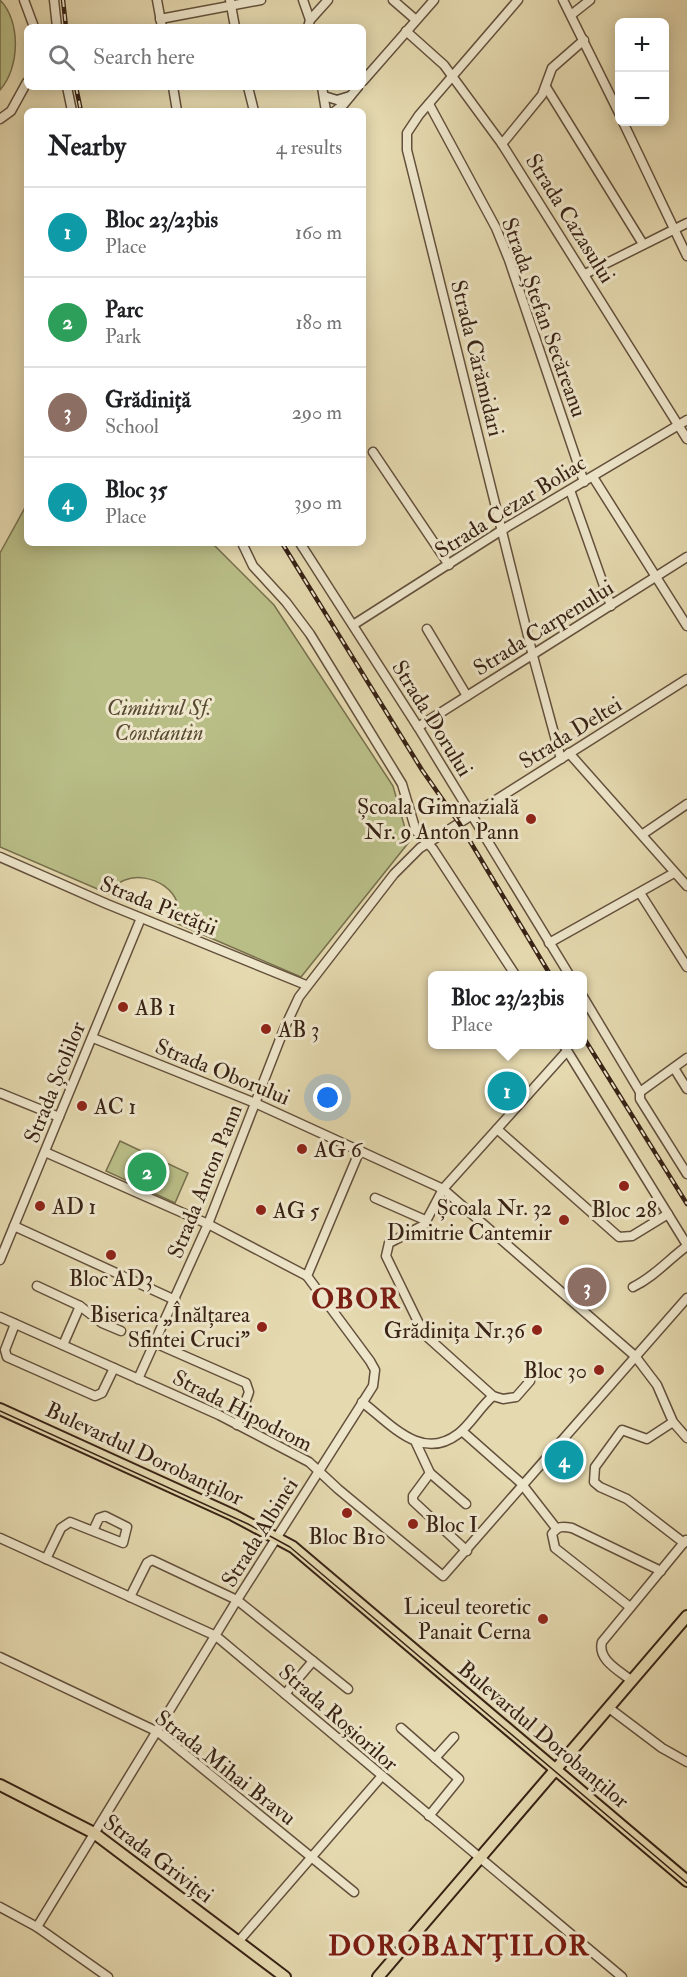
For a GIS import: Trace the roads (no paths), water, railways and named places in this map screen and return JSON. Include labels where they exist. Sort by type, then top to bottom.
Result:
[{"type":"main road","name":"Bulevardul Dorobanților","points":[[0,1409],[279,1537],[303,1554],[687,1881]]},
{"type":"main road","points":[[378,1977],[687,1617]]},
{"type":"main road","name":"Strada Griviței","points":[[0,1785],[94,1833],[285,1977]]},
{"type":"street","points":[[24,0],[33,24]]},
{"type":"street","points":[[54,0],[57,24]]},
{"type":"street","points":[[157,0],[161,23],[230,3],[261,0]]},
{"type":"street","points":[[303,0],[309,23]]},
{"type":"street","points":[[309,23],[328,0]]},
{"type":"street","points":[[393,0],[416,20]]},
{"type":"street","points":[[366,78],[434,0]]},
{"type":"street","name":"Strada Cărămidari","points":[[518,0],[407,133],[407,150],[533,656],[565,756],[643,834],[687,886]]},
{"type":"street","points":[[563,0],[615,105]]},
{"type":"street","points":[[571,15],[590,0]]},
{"type":"street","points":[[230,3],[234,24]]},
{"type":"street","name":"Strada Cazasului","points":[[406,31],[444,65],[502,144],[687,439]]},
{"type":"street","points":[[502,144],[546,87],[552,68],[584,40]]},
{"type":"street","points":[[0,119],[10,111],[24,87]]},
{"type":"street","points":[[546,87],[643,244]]},
{"type":"street","points":[[68,90],[71,108]]},
{"type":"street","points":[[174,90],[176,108]]},
{"type":"street","points":[[249,90],[253,108]]},
{"type":"street","points":[[338,108],[356,90]]},
{"type":"street","points":[[323,92],[337,100],[351,96]]},
{"type":"street","points":[[323,92],[326,108]]},
{"type":"street","name":"Strada Ștefan Secăreanu","points":[[429,104],[496,228],[509,260],[584,482]]},
{"type":"street","points":[[625,126],[687,256]]},
{"type":"street","points":[[585,274],[687,223]]},
{"type":"street","name":"Strada Cezar Boliac","points":[[353,626],[502,530],[687,420]]},
{"type":"street","points":[[373,452],[449,565]]},
{"type":"street","points":[[593,477],[687,626]]},
{"type":"street","points":[[570,490],[611,606]]},
{"type":"street","points":[[243,546],[253,566],[286,602],[315,642],[402,784],[416,831],[428,842],[513,971]]},
{"type":"street","name":"Strada Dorului","points":[[302,546],[418,727],[567,971]]},
{"type":"street","name":"Strada Carpenului","points":[[418,727],[687,557]]},
{"type":"street","points":[[427,629],[467,696]]},
{"type":"street","name":"Strada Deltei","points":[[472,815],[687,680]]},
{"type":"street","points":[[643,834],[687,804]]},
{"type":"street","name":"Strada Anton Pann","points":[[138,1379],[208,1224],[284,1029],[306,985],[394,874],[428,842],[472,815]]},
{"type":"street","name":"Strada Pietății","points":[[0,857],[141,918],[306,985]]},
{"type":"street","points":[[549,942],[674,873]]},
{"type":"street","points":[[640,893],[687,967]]},
{"type":"street","name":"Strada Școlilor","points":[[0,1260],[141,918]]},
{"type":"street","points":[[587,1003],[640,1092],[640,1099],[687,1174]]},
{"type":"street","name":"Strada Oborului","points":[[93,1038],[255,1103],[443,1189],[635,1356],[657,1385],[674,1422],[687,1438]]},
{"type":"street","points":[[530,1381],[516,1397],[503,1399],[493,1396],[424,1334],[386,1256],[389,1243],[424,1225],[443,1189],[564,1049]]},
{"type":"street","points":[[566,1049],[687,1246],[664,1263],[647,1280],[633,1287]]},
{"type":"street","points":[[640,1092],[687,1058]]},
{"type":"street","points":[[674,1068],[687,1089]]},
{"type":"street","points":[[0,1093],[59,1117]]},
{"type":"street","points":[[497,1129],[620,1237],[632,1236],[668,1214]]},
{"type":"street","points":[[45,1152],[208,1224],[307,1276],[360,1150]]},
{"type":"street","points":[[375,1198],[425,1220]]},
{"type":"street","points":[[14,1226],[175,1300]]},
{"type":"street","name":"Strada Albinei","points":[[37,1927],[237,1600],[373,1386],[375,1370],[307,1276]]},
{"type":"street","points":[[37,1286],[80,1306],[102,1323],[121,1331]]},
{"type":"street","points":[[430,1473],[413,1500],[467,1551],[687,1298]]},
{"type":"street","points":[[63,1346],[80,1306]]},
{"type":"street","name":"Strada Hipodrom","points":[[0,1317],[237,1425],[309,1462],[443,1576],[467,1551]]},
{"type":"street","points":[[15,1324],[5,1354],[29,1367],[99,1396],[114,1368]]},
{"type":"street","points":[[155,1343],[246,1383],[249,1392],[237,1425]]},
{"type":"street","points":[[416,1443],[435,1444],[462,1431],[493,1396]]},
{"type":"street","points":[[362,1402],[416,1443],[430,1473],[465,1504]]},
{"type":"street","points":[[632,1681],[606,1660],[600,1647],[606,1636],[685,1541],[627,1499],[600,1488],[594,1482],[593,1474],[595,1467],[622,1430],[647,1439],[674,1422]]},
{"type":"street","points":[[462,1431],[523,1486],[556,1528]]},
{"type":"street","points":[[46,1559],[65,1524],[70,1522],[93,1531]]},
{"type":"street","points":[[556,1528],[572,1528],[661,1571]]},
{"type":"street","points":[[556,1528],[552,1534],[555,1548],[630,1607]]},
{"type":"street","name":"Strada Roșiorilor","points":[[0,1538],[216,1636],[381,1777],[622,1977]]},
{"type":"street","points":[[130,1597],[147,1563],[152,1560],[237,1600],[348,1689]]},
{"type":"street","name":"Strada Mihai Bravu","points":[[0,1657],[158,1732],[354,1892]]},
{"type":"street","points":[[285,1694],[313,1660]]},
{"type":"street","points":[[609,1708],[662,1748],[687,1762]]},
{"type":"street","points":[[401,1728],[459,1779],[429,1816]]},
{"type":"street","points":[[435,1758],[454,1737]]},
{"type":"street","points":[[238,1942],[381,1777]]},
{"type":"street","points":[[0,1907],[37,1927],[108,1977]]},
{"type":"tram line","points":[[0,1411],[248,1524],[290,1547],[687,1883]]},
{"type":"railway","points":[[63,0],[66,24]]},
{"type":"railway","points":[[77,90],[80,108]]},
{"type":"railway","points":[[284,546],[422,770],[459,823],[548,971]]},
{"type":"railway","points":[[587,1043],[687,1204]]},
{"type":"place","name":"Școala Gimnazială Nr. 9 Anton Pann","points":[[531,819]]},
{"type":"place","name":"AB 1","points":[[123,1007]]},
{"type":"place","name":"AB 3","points":[[266,1029]]},
{"type":"place","name":"Bloc 23/23bis","points":[[507,1091]]},
{"type":"place","name":"AC 1","points":[[82,1106]]},
{"type":"place","name":"AG 6","points":[[302,1149]]},
{"type":"place","name":"Parc","points":[[147,1172]]},
{"type":"place","name":"Bloc 28","points":[[624,1186]]},
{"type":"place","name":"AD 1","points":[[40,1206]]},
{"type":"place","name":"AG 5","points":[[261,1210]]},
{"type":"place","name":"Școala Nr. 32 Dimitrie Cantemir","points":[[564,1220]]},
{"type":"place","name":"Bloc AD3","points":[[111,1255]]},
{"type":"place","name":"Grădiniță","points":[[587,1287]]},
{"type":"place","name":"Biserica „Înălțarea Sfintei Cruci\"","points":[[262,1327]]},
{"type":"place","name":"Grădinița Nr.36","points":[[537,1330]]},
{"type":"place","name":"Bloc 30","points":[[599,1370]]},
{"type":"place","name":"Bloc 35","points":[[564,1460]]},
{"type":"place","name":"Bloc B10","points":[[347,1513]]},
{"type":"place","name":"Bloc I","points":[[413,1524]]},
{"type":"place","name":"Liceul teoretic Panait Cerna","points":[[543,1619]]},
{"type":"district","name":"OBOR","points":[[356,1298]]},
{"type":"district","name":"DOROBANȚILOR","points":[[459,1945]]},
{"type":"park label","name":"Cimitirul Sf. Constantin","points":[[159,720]]}]
